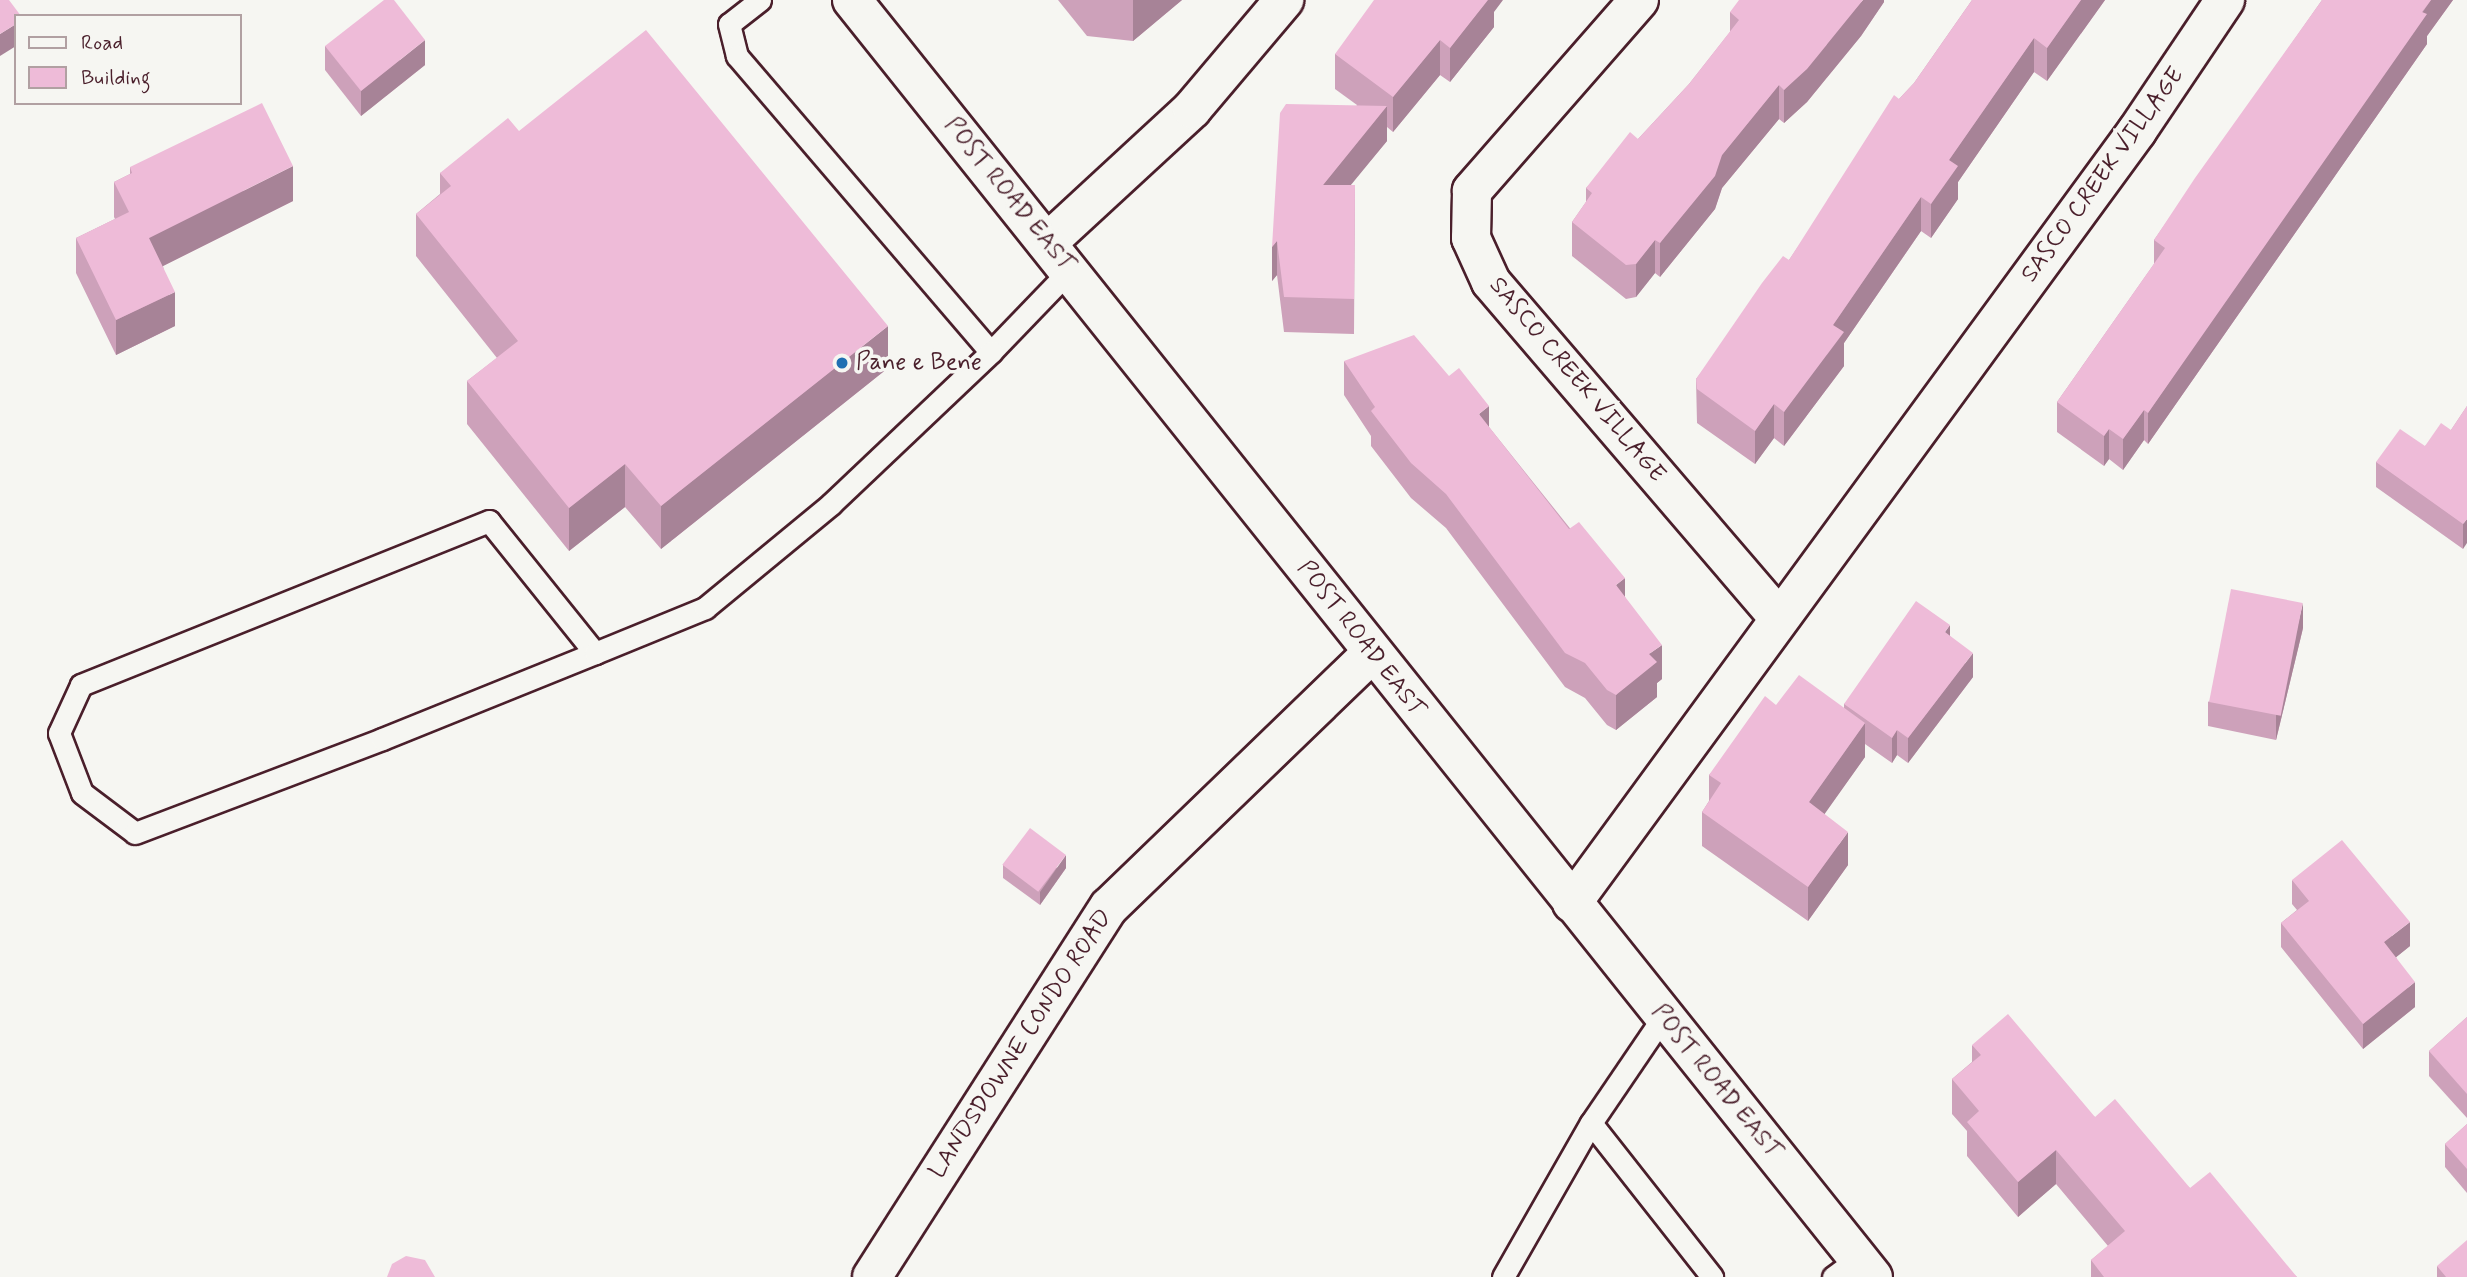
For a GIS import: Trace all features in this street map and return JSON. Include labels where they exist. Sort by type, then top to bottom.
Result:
[{"type":"street","name":"POST ROAD EAST","points":[[852,0],[1059,256],[1663,1017],[1855,1271]]},
{"type":"street","points":[[1059,256],[1192,109],[1284,0]]},
{"type":"street","name":"SASCO CREEK VILLAGE","points":[[1639,0],[1472,191],[1471,238],[1491,282],[1779,618]]},
{"type":"street","name":"SASCO CREEK VILLAGE","points":[[1572,903],[2137,131],[2225,0]]},
{"type":"street","name":"LANDSDOWNE CONDO ROAD","points":[[872,1277],[1109,907],[1372,653]]},
{"type":"lane","points":[[760,0],[729,24],[737,56],[991,352]]},
{"type":"lane","points":[[595,653],[489,521],[81,685],[59,733],[82,793],[135,833],[595,653],[705,608],[831,505],[991,352],[1059,256]]},
{"type":"lane","points":[[1503,1277],[1591,1123],[1663,1017]]},
{"type":"lane","points":[[1591,1123],[1712,1277]]},
{"type":"building","points":[[0,0],[9,0],[20,14],[14,14],[14,25],[0,34]]},
{"type":"building","points":[[384,0],[394,0],[425,40],[361,91],[325,46]]},
{"type":"building","points":[[1374,0],[1488,0],[1450,48],[1440,40],[1393,97],[1335,54]]},
{"type":"building","points":[[1739,0],[1863,0],[1807,69],[1784,90],[1779,85],[1722,155],[1715,176],[1660,243],[1655,240],[1636,264],[1626,265],[1572,222],[1592,193],[1586,188],[1630,132],[1638,139],[1689,84],[1739,20],[1730,12]]},
{"type":"building","points":[[1972,0],[2081,0],[2047,48],[2034,38],[1949,160],[1958,166],[1931,204],[1921,197],[1833,325],[1844,332],[1784,412],[1774,404],[1755,431],[1697,389],[1696,379],[1783,256],[1789,260],[1894,95],[1899,99],[1914,83]]},
{"type":"building","points":[[2322,0],[2431,0],[2422,12],[2427,14],[2148,413],[2144,410],[2123,439],[2109,429],[2104,436],[2057,402],[2165,248],[2154,240]]},
{"type":"building","points":[[646,30],[888,326],[661,506],[625,464],[569,508],[467,381],[518,341],[416,214],[451,186],[440,173],[508,118],[519,131]]},
{"type":"building","points":[[262,103],[293,166],[149,238],[175,292],[116,320],[76,238],[129,212],[114,182],[132,173],[130,167]]},
{"type":"building","points":[[1286,104],[1387,106],[1323,185],[1355,185],[1354,299],[1284,297],[1277,241],[1272,247],[1280,113]]},
{"type":"building","points":[[1414,335],[1449,376],[1459,368],[1489,406],[1479,414],[1569,529],[1579,522],[1625,578],[1616,585],[1662,645],[1649,654],[1657,662],[1616,695],[1607,690],[1585,663],[1565,653],[1446,494],[1411,463],[1371,411],[1375,407],[1344,361]]},
{"type":"building","points":[[2467,406],[2467,519],[2463,524],[2376,462],[2400,429],[2425,446],[2441,423],[2451,430]]},
{"type":"building","points":[[2231,589],[2303,603],[2281,716],[2209,702]]},
{"type":"building","points":[[1916,601],[1950,625],[1945,632],[1973,653],[1908,738],[1897,730],[1892,738],[1844,704]]},
{"type":"building","points":[[1799,675],[1865,723],[1809,802],[1848,832],[1808,887],[1702,812],[1721,783],[1709,775],[1765,696],[1776,705]]},
{"type":"building","points":[[1030,828],[1066,855],[1038,892],[1002,865]]},
{"type":"building","points":[[2342,840],[2410,922],[2384,942],[2415,982],[2363,1024],[2281,923],[2309,901],[2292,880]]},
{"type":"building","points":[[2008,1014],[2095,1117],[2115,1099],[2190,1188],[2210,1172],[2297,1277],[2104,1277],[2091,1260],[2125,1231],[2056,1150],[2018,1182],[1967,1122],[1979,1111],[1952,1079],[1981,1055],[1972,1045]]},
{"type":"building","points":[[2467,1017],[2467,1094],[2429,1051]]},
{"type":"building","points":[[2467,1124],[2467,1169],[2445,1144]]},
{"type":"building","points":[[2467,1240],[2467,1277],[2446,1277],[2437,1266]]},
{"type":"building","points":[[406,1256],[425,1260],[435,1277],[387,1277],[392,1264]]},
{"type":"place","name":"Pane e Bene","points":[[842,363]]}]
